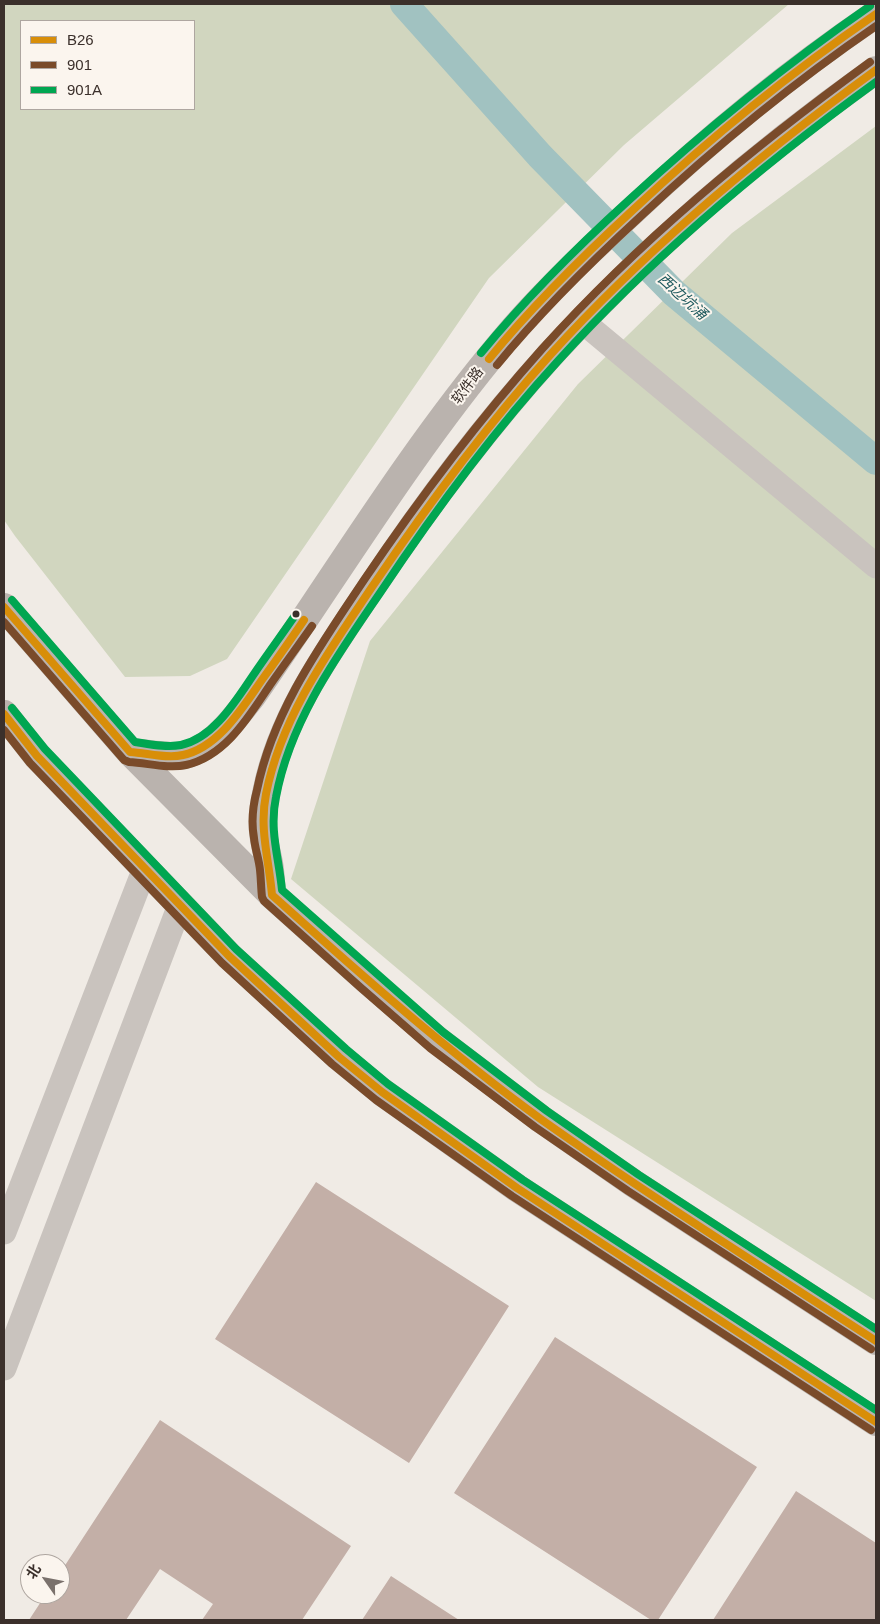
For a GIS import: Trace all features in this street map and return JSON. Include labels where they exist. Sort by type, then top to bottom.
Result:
[{"type":"street","name":"软件路","points":[[130,752],[180,756],[198,749],[219,735],[233,721],[248,701],[378,508],[470,383],[502,343],[568,271],[645,198],[732,122],[838,39],[876,14]]},
{"type":"street","points":[[272,895],[270,868],[263,831],[266,792],[275,756],[297,706],[338,638],[438,492],[503,410],[552,354],[620,284],[722,190],[776,145],[876,70]]},
{"type":"street","points":[[583,322],[876,566]]},
{"type":"street","points":[[4,607],[130,752],[272,895],[437,1040],[541,1119],[633,1183],[876,1341]]},
{"type":"street","points":[[305,618],[338,638]]},
{"type":"street","points":[[4,714],[38,756],[229,956],[339,1057],[382,1092],[517,1188],[876,1422]]},
{"type":"street","points":[[4,1232],[145,868]]},
{"type":"street","points":[[4,1368],[180,905]]},
{"type":"green space","points":[[4,4],[789,4],[624,145],[489,278],[227,659],[190,676],[125,677],[4,520]]},
{"type":"green space","points":[[876,126],[876,1301],[538,1087],[291,879],[370,641],[578,384],[732,233]]},
{"type":"building","points":[[316,1182],[509,1306],[409,1463],[215,1339]]},
{"type":"building","points":[[555,1337],[757,1467],[658,1620],[651,1620],[454,1493]]},
{"type":"building","points":[[160,1420],[351,1546],[302,1620],[202,1620],[213,1604],[160,1569],[126,1620],[29,1620],[39,1604],[70,1604],[70,1558]]},
{"type":"building","points":[[796,1491],[876,1543],[876,1620],[713,1620]]},
{"type":"building","points":[[391,1576],[459,1620],[362,1620]]},
{"type":"waterway","name":"西边坑涌","points":[[404,4],[540,156],[674,293],[876,461]]},
{"type":"transit line","name":"901A","points":[[481,353],[552,274],[590,236],[658,174],[716,123],[776,75],[870,6]]},
{"type":"transit line","name":"B26","points":[[489,359],[559,281],[663,183],[721,132],[782,83],[876,14]]},
{"type":"transit line","name":"901","points":[[497,365],[566,288],[669,190],[785,93],[876,26]]},
{"type":"transit line","name":"901","points":[[870,62],[740,162],[657,233],[579,309],[494,404],[427,491],[385,550],[300,680],[286,706],[264,761],[254,808],[253,832],[264,901],[430,1048],[535,1127],[628,1191],[871,1349]]},
{"type":"transit line","name":"B26","points":[[876,70],[747,169],[626,276],[551,354],[503,410],[414,527],[339,636],[308,686],[283,738],[273,766],[264,807],[265,844],[272,895],[404,1011],[507,1094],[583,1149],[876,1341]]},
{"type":"transit line","name":"901A","points":[[876,82],[750,179],[670,248],[594,322],[510,416],[421,533],[332,665],[317,690],[292,742],[283,769],[274,809],[275,844],[282,890],[443,1032],[547,1111],[639,1175],[876,1329]]},
{"type":"transit line","name":"901A","points":[[12,600],[135,742],[164,746],[181,745],[193,741],[215,725],[233,704],[296,614]]},
{"type":"transit line","name":"B26","points":[[4,607],[130,752],[164,756],[183,755],[196,750],[220,734],[239,712],[304,620]]},
{"type":"transit line","name":"901","points":[[4,622],[124,760],[172,766],[186,765],[200,760],[225,744],[245,722],[312,626]]},
{"type":"transit line","name":"901A","points":[[12,708],[45,749],[236,949],[346,1049],[388,1084],[523,1180],[876,1410]]},
{"type":"transit line","name":"B26","points":[[4,714],[37,756],[229,956],[339,1057],[382,1092],[517,1188],[876,1422]]},
{"type":"transit line","name":"901","points":[[4,730],[30,763],[222,963],[332,1064],[376,1100],[512,1196],[871,1430]]}]
